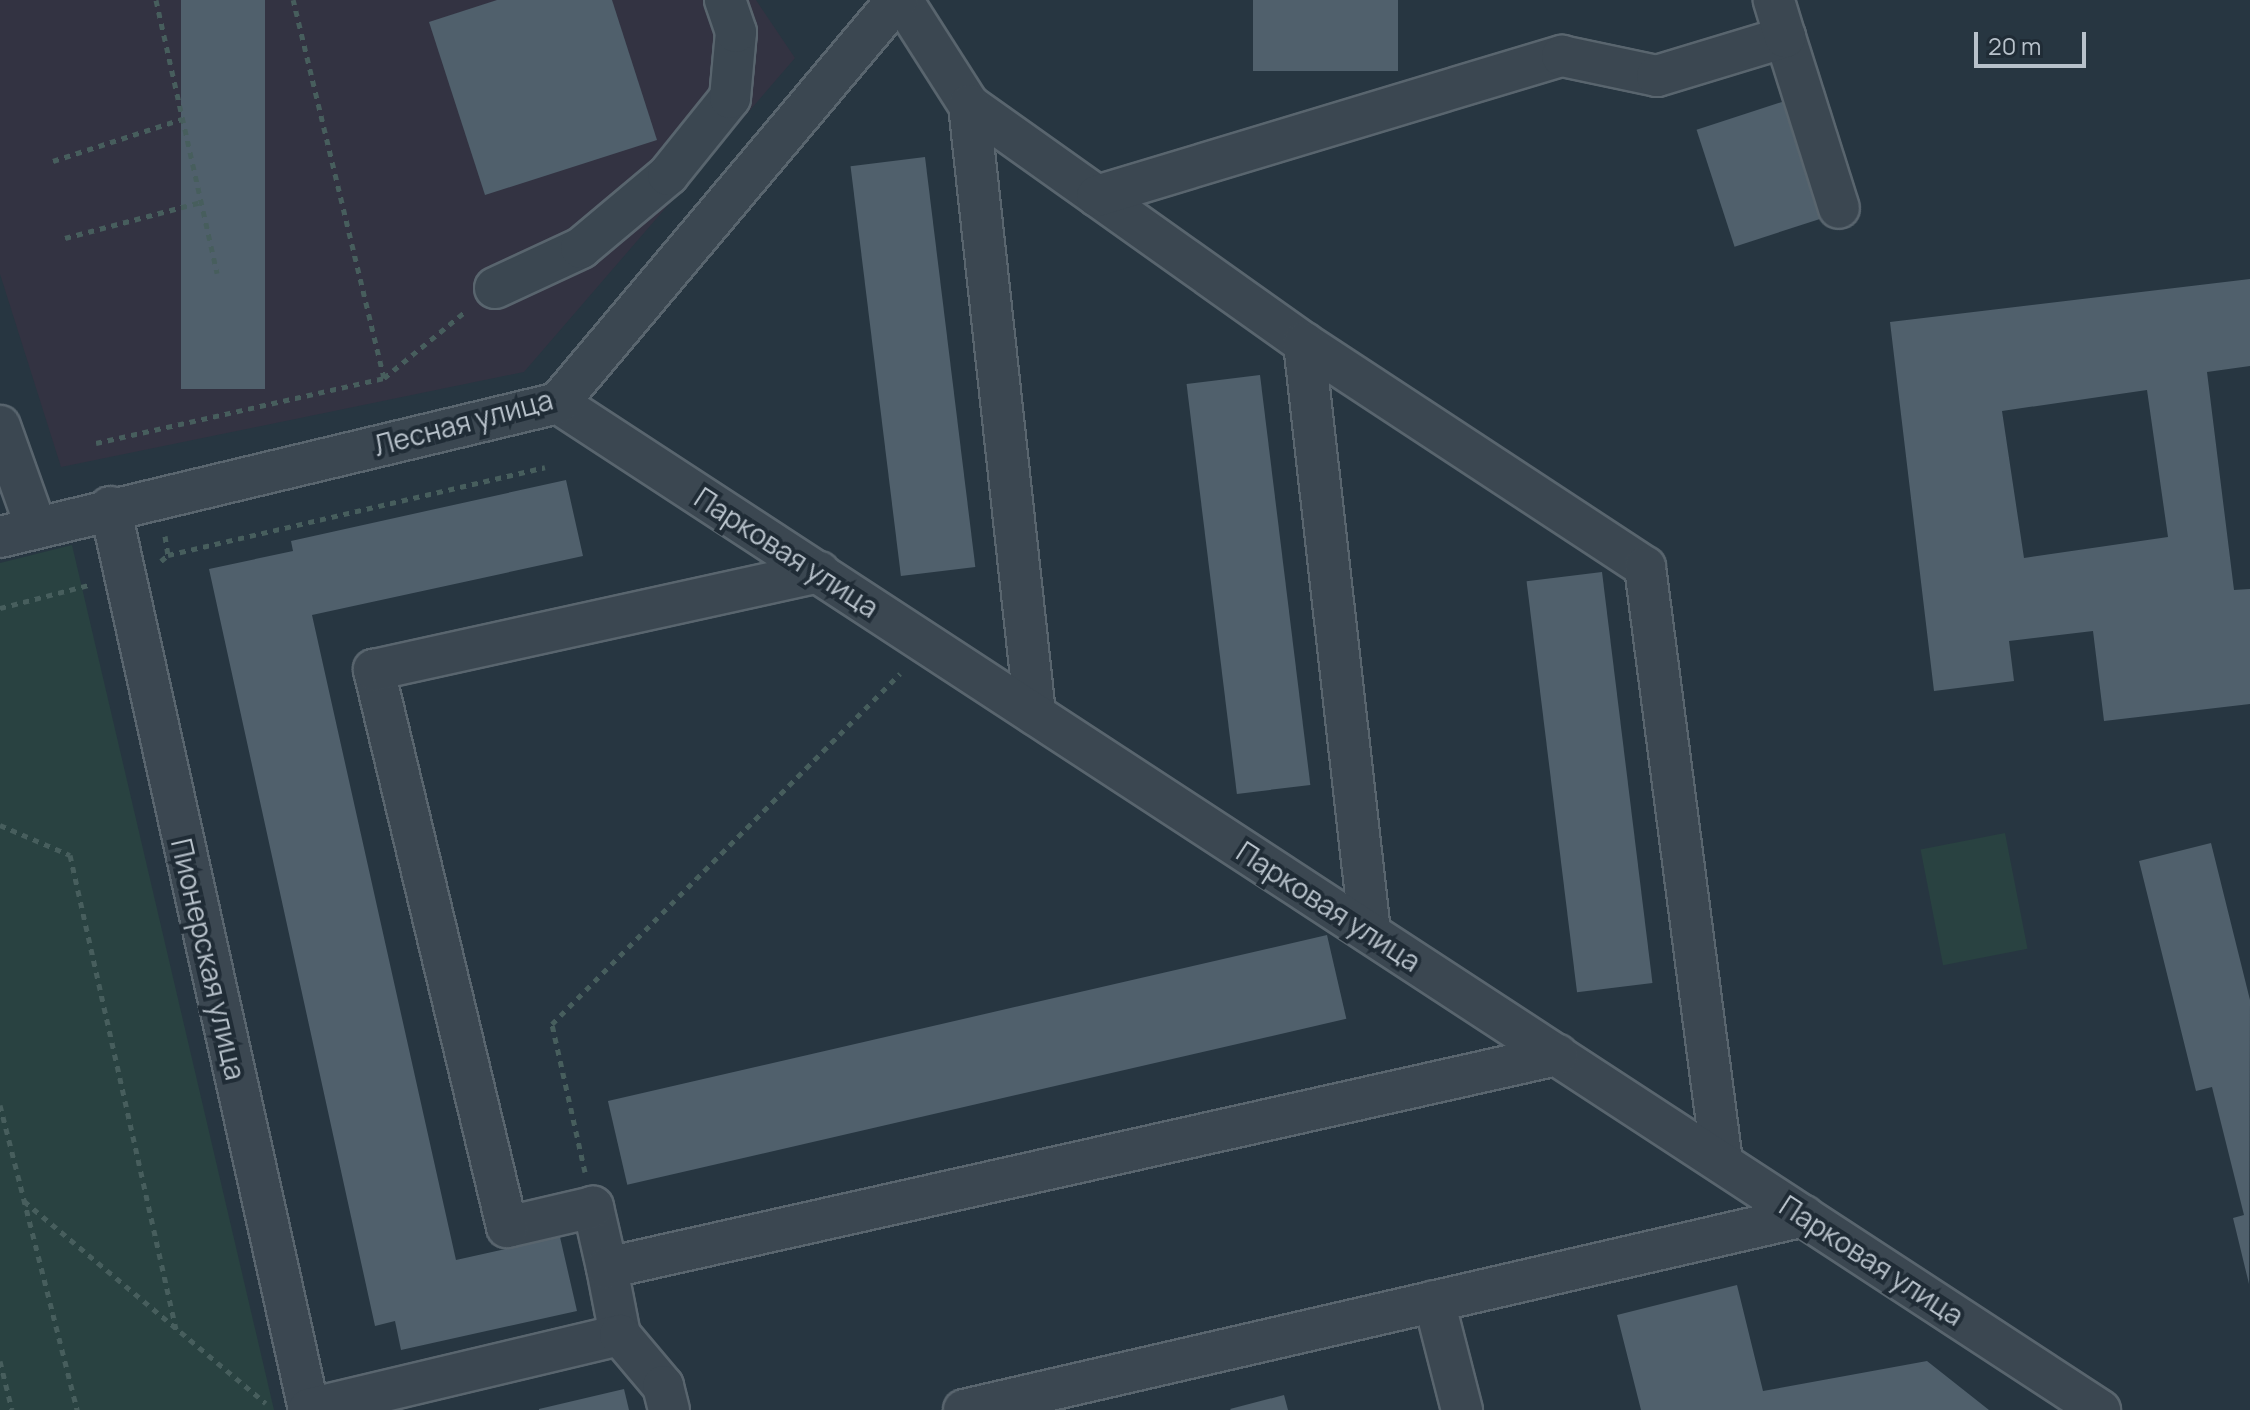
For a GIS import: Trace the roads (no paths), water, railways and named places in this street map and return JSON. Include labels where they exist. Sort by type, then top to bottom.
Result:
[{"type":"street","points":[[495,288],[581,248],[668,175],[730,98],[736,32],[725,0]]},
{"type":"street","points":[[900,0],[969,105],[1304,343],[1645,567],[1722,1162]]},
{"type":"street","name":"Лесная улица","points":[[18,532],[110,507],[558,403],[900,0]]},
{"type":"street","points":[[1097,196],[1562,56],[1657,76],[1780,18],[1839,208]]},
{"type":"street","points":[[969,105],[1035,714]]},
{"type":"street","points":[[1304,343],[1370,932]]},
{"type":"street","name":"Парковая улица","points":[[558,403],[2086,1400]]},
{"type":"street","points":[[0,426],[18,532]]},
{"type":"street","name":"Пионерская улица","points":[[110,507],[309,1410]]},
{"type":"street","points":[[669,1410],[663,1386],[620,1335],[593,1207],[507,1227],[374,670],[819,572]]},
{"type":"street","points":[[607,1268],[1557,1055]]},
{"type":"street","points":[[964,1410],[1040,1401],[1434,1301],[1804,1216]]},
{"type":"street","points":[[1434,1301],[1462,1410]]},
{"type":"street","points":[[309,1410],[620,1335]]}]
